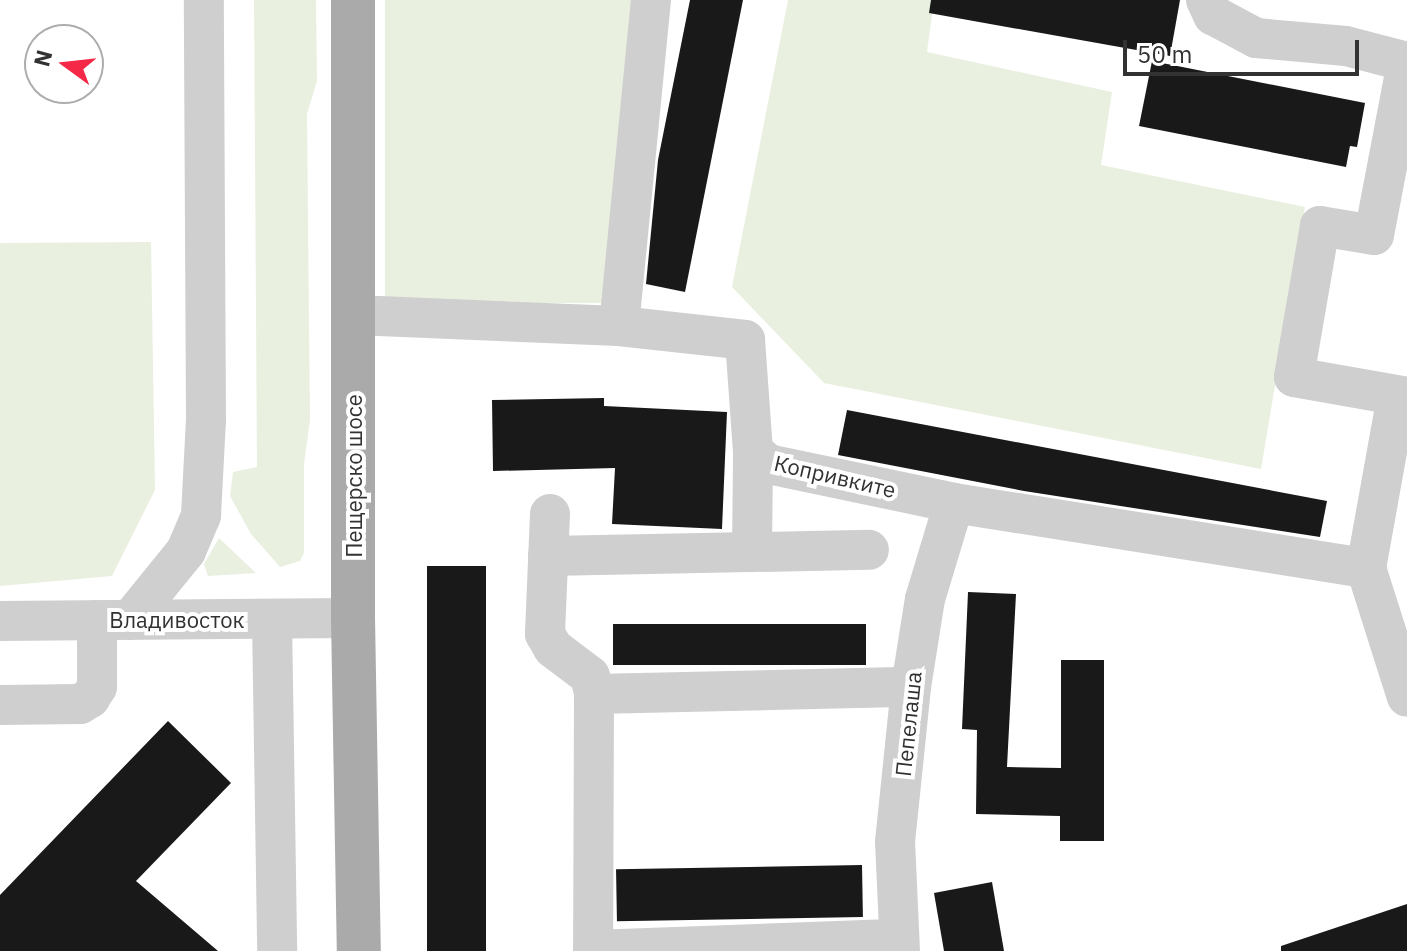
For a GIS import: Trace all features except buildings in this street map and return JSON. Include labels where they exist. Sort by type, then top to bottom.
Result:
[{"type":"main road","name":"Пещерско шосе","points":[[353,0],[353,618],[359,951]]},
{"type":"street","points":[[0,705],[80,704],[90,698],[97,687],[114,620],[186,551],[201,515],[206,421],[204,0]]},
{"type":"street","points":[[619,326],[651,0]]},
{"type":"street","points":[[1206,0],[1213,15],[1256,38],[1346,46],[1407,62],[1374,235],[1320,226],[1294,377],[1402,397],[1366,568],[1407,697]]},
{"type":"street","name":"Копривките","points":[[355,315],[619,326],[745,340],[753,451],[768,464],[954,503],[1366,568]]},
{"type":"street","points":[[752,552],[753,451]]},
{"type":"street","name":"Пепелаша","points":[[899,945],[895,842],[911,687],[925,599],[954,503]]},
{"type":"street","points":[[550,514],[545,634],[553,648],[590,676],[594,694],[593,951],[899,945]]},
{"type":"street","points":[[548,556],[869,550]]},
{"type":"street","name":"Владивосток","points":[[0,621],[353,618]]},
{"type":"street","points":[[272,620],[277,951]]},
{"type":"street","points":[[594,694],[911,687]]},
{"type":"green space","points":[[254,0],[316,0],[317,81],[307,114],[310,420],[304,464],[304,553],[300,561],[280,567],[251,534],[230,496],[233,472],[257,467]]},
{"type":"green space","points":[[385,0],[632,0],[632,303],[385,303]]},
{"type":"green space","points":[[788,0],[934,0],[927,52],[1112,92],[1101,165],[1305,207],[1261,469],[824,383],[732,287]]},
{"type":"green space","points":[[151,242],[155,490],[112,576],[0,586],[0,243]]},
{"type":"green space","points":[[219,538],[256,573],[208,576],[204,564]]}]
